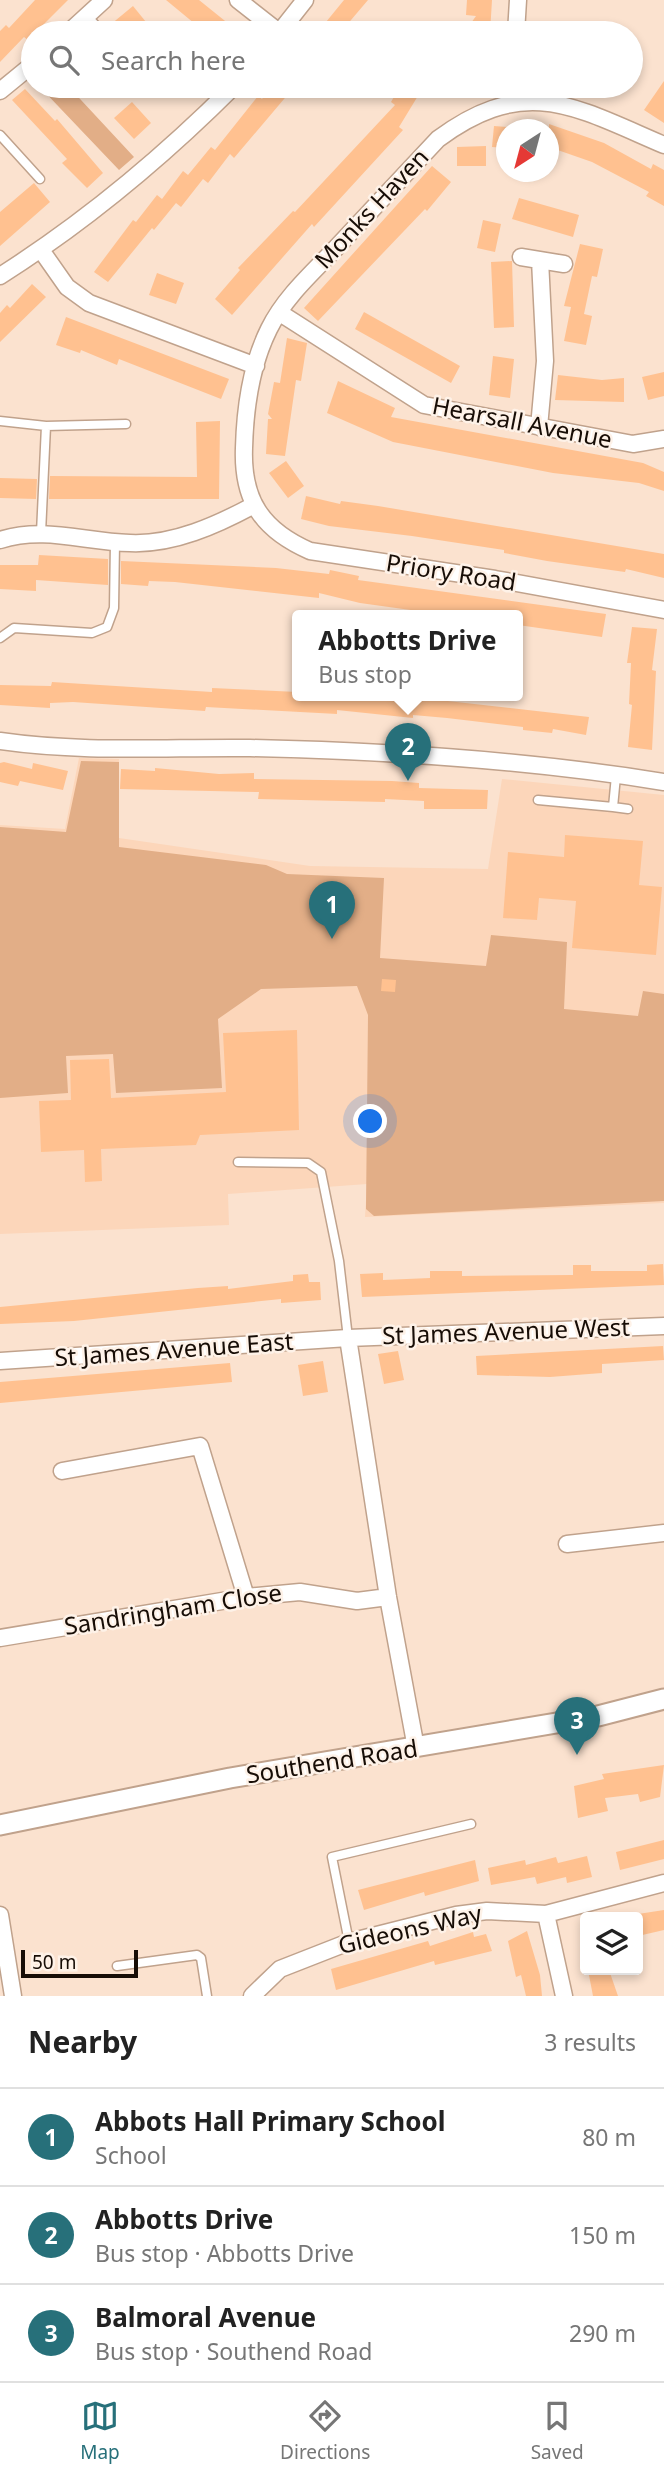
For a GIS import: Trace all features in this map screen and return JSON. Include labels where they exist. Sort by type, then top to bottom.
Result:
[{"type":"street","points":[[81,21],[104,0]]},
{"type":"street","points":[[238,0],[264,21]]},
{"type":"street","points":[[288,21],[305,0]]},
{"type":"street","points":[[517,21],[518,0]]},
{"type":"street","points":[[0,91],[21,74]]},
{"type":"street","points":[[0,276],[41,250],[177,142],[222,98]]},
{"type":"street","points":[[511,98],[511,103]]},
{"type":"street","name":"Monks Haven","points":[[254,505],[244,478],[244,418],[256,366],[270,327],[297,289],[438,139],[475,115],[511,103],[556,102],[664,145]]},
{"type":"street","points":[[41,250],[67,287],[89,303],[256,366]]},
{"type":"street","points":[[521,257],[564,264]]},
{"type":"street","points":[[539,426],[545,361],[540,260]]},
{"type":"street","name":"Hearsall Avenue","points":[[280,313],[424,405],[633,443],[664,439]]},
{"type":"street","points":[[0,540],[41,533],[134,544],[188,534],[254,505]]},
{"type":"street","name":"Priory Road","points":[[254,505],[274,529],[290,542],[310,551],[495,579],[664,610]]},
{"type":"street","points":[[0,741],[65,747],[339,751],[487,761],[664,782]]},
{"type":"street","name":"St James Avenue West","points":[[348,1338],[664,1326]]},
{"type":"street","points":[[348,1338],[388,1597],[416,1748]]},
{"type":"street","name":"St James Avenue East","points":[[0,1361],[348,1338]]},
{"type":"street","points":[[62,1471],[200,1446],[246,1597]]},
{"type":"street","points":[[567,1544],[664,1533]]},
{"type":"street","name":"Sandringham Close","points":[[0,1638],[246,1597],[300,1592],[358,1601],[388,1597]]},
{"type":"street","name":"Southend Road","points":[[0,1825],[230,1778],[598,1716],[664,1699]]},
{"type":"street","name":"Gideons Way","points":[[252,1996],[280,1969],[349,1942],[456,1915],[487,1911],[546,1914],[664,1883]]},
{"type":"street","points":[[546,1914],[564,1996]]},
{"type":"street","points":[[0,1915],[13,1996]]},
{"type":"lane","points":[[87,16],[92,21]]},
{"type":"lane","points":[[0,135],[40,179]]},
{"type":"lane","points":[[0,421],[46,426],[126,424]]},
{"type":"lane","points":[[41,533],[46,426]]},
{"type":"lane","points":[[0,638],[14,628],[92,633],[107,627],[114,608],[115,542]]},
{"type":"lane","points":[[613,807],[616,776]]},
{"type":"lane","points":[[538,800],[628,808]]},
{"type":"lane","points":[[238,1162],[308,1163],[321,1172],[339,1261],[348,1338]]},
{"type":"lane","points":[[349,1942],[332,1857],[471,1824]]},
{"type":"lane","points":[[117,1966],[197,1955],[201,1958],[207,1996]]},
{"type":"shaded area","points":[[50,98],[79,98],[134,157],[119,170]]},
{"type":"shaded area","points":[[79,758],[119,759],[119,838],[310,866],[488,869],[502,779],[664,795],[664,1203],[365,1217],[367,1184],[228,1194],[229,1225],[0,1234],[0,825],[65,829]]},
{"type":"shaded area","points":[[81,761],[119,762],[119,847],[266,865],[287,874],[384,878],[380,958],[486,966],[491,935],[567,942],[564,1009],[638,1016],[643,991],[664,994],[664,1201],[374,1216],[366,1209],[368,1015],[357,986],[261,989],[218,1019],[222,1088],[116,1093],[113,1054],[66,1056],[68,1093],[0,1098],[0,827],[66,832]]},
{"type":"building","points":[[35,0],[68,0],[47,21],[21,21],[21,40],[0,62],[0,31],[6,25],[9,28]]},
{"type":"building","points":[[166,0],[199,0],[225,21],[191,21]]},
{"type":"building","points":[[344,0],[368,0],[350,21],[327,21]]},
{"type":"building","points":[[467,0],[492,0],[491,21],[472,21],[476,16],[466,15]]},
{"type":"building","points":[[133,6],[145,21],[115,21]]},
{"type":"building","points":[[664,81],[664,123],[644,110]]},
{"type":"building","points":[[21,92],[21,98],[33,98],[55,121],[57,119],[103,173],[87,188],[62,163],[67,159],[12,100]]},
{"type":"building","points":[[256,98],[285,98],[234,158],[230,154],[208,183],[203,179],[181,207],[176,203],[108,282],[94,272],[133,220],[136,222],[157,195],[162,199],[183,171],[188,175],[211,147],[215,150]]},
{"type":"building","points":[[393,98],[417,98],[399,127],[403,130],[314,227],[312,224],[232,315],[215,299],[240,270],[238,268],[293,211],[295,212],[395,105],[391,102]]},
{"type":"building","points":[[132,102],[151,123],[134,139],[114,118]]},
{"type":"building","points":[[494,126],[496,126],[496,147],[492,147]]},
{"type":"building","points":[[559,127],[604,143],[651,169],[653,164],[664,170],[664,206],[646,196],[649,192],[592,162],[559,150]]},
{"type":"building","points":[[486,146],[486,166],[457,166],[457,147]]},
{"type":"building","points":[[432,166],[451,182],[427,211],[425,209],[318,321],[304,308]]},
{"type":"building","points":[[34,183],[50,202],[0,246],[0,212]]},
{"type":"building","points":[[519,198],[579,215],[573,237],[512,219]]},
{"type":"building","points":[[483,220],[501,224],[495,252],[477,248]]},
{"type":"building","points":[[580,244],[603,249],[597,277],[592,276],[584,314],[592,316],[586,345],[564,341],[571,307],[564,306]]},
{"type":"building","points":[[512,261],[514,327],[494,328],[491,262]]},
{"type":"building","points":[[157,273],[184,283],[176,304],[149,295]]},
{"type":"building","points":[[32,284],[46,297],[0,342],[0,313],[7,305],[10,308]]},
{"type":"building","points":[[364,312],[460,366],[451,383],[355,329]]},
{"type":"building","points":[[66,317],[229,379],[221,399],[119,359],[117,365],[81,350],[80,353],[56,345]]},
{"type":"building","points":[[287,338],[307,343],[301,381],[296,380],[285,456],[266,454],[268,419],[272,419],[268,414],[274,382],[280,383]]},
{"type":"building","points":[[493,356],[514,359],[510,398],[489,395]]},
{"type":"building","points":[[664,372],[664,396],[648,400],[642,377]]},
{"type":"building","points":[[558,375],[602,380],[624,378],[624,402],[555,400]]},
{"type":"building","points":[[338,381],[395,408],[391,417],[643,463],[664,472],[664,491],[639,483],[553,473],[393,442],[327,413]]},
{"type":"building","points":[[220,421],[219,499],[49,499],[50,476],[197,477],[196,422]]},
{"type":"building","points":[[286,461],[304,486],[288,498],[269,473]]},
{"type":"building","points":[[0,478],[37,479],[36,499],[0,498]]},
{"type":"building","points":[[306,496],[340,504],[341,501],[378,506],[664,554],[664,578],[626,569],[625,572],[547,561],[504,553],[504,550],[329,526],[301,519]]},
{"type":"building","points":[[39,555],[108,559],[108,585],[36,580],[36,591],[0,589],[0,565],[38,565]]},
{"type":"building","points":[[121,561],[276,568],[329,574],[330,570],[359,576],[358,580],[606,614],[602,637],[523,626],[523,610],[411,610],[360,603],[319,593],[319,598],[175,582],[149,581],[148,586],[121,584]]},
{"type":"building","points":[[632,627],[657,629],[652,670],[656,671],[652,750],[628,747],[632,705],[629,704],[631,663],[627,663]]},
{"type":"building","points":[[52,682],[212,692],[212,688],[292,692],[292,701],[447,701],[589,717],[586,735],[553,729],[552,733],[523,730],[523,727],[447,718],[413,715],[413,718],[337,710],[337,714],[206,707],[205,711],[73,702],[50,703],[50,708],[0,705],[0,685],[51,686]]},
{"type":"building","points":[[0,763],[32,769],[33,763],[68,771],[63,790],[20,781],[18,786],[0,782]]},
{"type":"building","points":[[155,768],[219,774],[254,773],[254,779],[392,781],[419,783],[419,788],[488,790],[487,809],[424,809],[424,801],[385,799],[385,802],[258,799],[259,792],[120,789],[121,769],[155,771]]},
{"type":"building","points":[[565,835],[643,841],[639,885],[662,887],[656,955],[572,948],[576,901],[539,898],[537,920],[503,918],[508,852],[564,857]]},
{"type":"building","points":[[382,979],[396,980],[395,992],[381,991]]},
{"type":"building","points":[[297,1030],[299,1130],[200,1135],[196,1145],[101,1149],[102,1181],[85,1182],[84,1150],[41,1152],[39,1101],[71,1100],[70,1060],[109,1059],[111,1098],[226,1092],[223,1033]]},
{"type":"building","points":[[663,1264],[664,1285],[362,1297],[360,1274],[383,1273],[383,1280],[430,1278],[430,1271],[462,1271],[462,1276],[573,1275],[573,1265],[591,1265],[591,1271],[647,1271],[647,1265]]},
{"type":"building","points":[[308,1274],[309,1282],[320,1282],[321,1300],[281,1303],[281,1299],[74,1321],[0,1324],[0,1307],[198,1288],[228,1286],[228,1289],[293,1281],[293,1275]]},
{"type":"building","points":[[663,1346],[664,1360],[602,1364],[602,1373],[550,1377],[477,1375],[476,1356]]},
{"type":"building","points":[[398,1351],[404,1380],[384,1384],[378,1354]]},
{"type":"building","points":[[323,1361],[328,1392],[303,1396],[298,1365]]},
{"type":"building","points":[[230,1363],[232,1382],[0,1403],[0,1382]]},
{"type":"building","points":[[664,1765],[660,1797],[640,1802],[638,1794],[605,1798],[608,1811],[578,1818],[574,1786],[604,1779],[602,1774]]},
{"type":"building","points":[[664,1840],[664,1859],[620,1870],[616,1852]]},
{"type":"building","points":[[587,1856],[592,1877],[567,1883],[566,1877],[537,1884],[535,1877],[491,1885],[488,1868],[525,1860],[526,1865],[556,1857],[558,1863]]},
{"type":"building","points":[[475,1860],[479,1881],[425,1896],[424,1892],[364,1910],[358,1890]]},
{"type":"building","points":[[664,1910],[664,1930],[643,1935],[643,1913]]},
{"type":"building","points":[[527,1931],[540,1975],[542,1996],[526,1996],[521,1975],[516,1977],[508,1941]]},
{"type":"building","points":[[473,1932],[474,1937],[486,1934],[492,1951],[435,1965],[434,1961],[336,1990],[331,1969],[428,1941],[430,1946]]},
{"type":"building","points":[[589,1975],[611,1975],[618,1996],[593,1996]]},
{"type":"place","name":"Abbotts Drive","points":[[408,781]]},
{"type":"place","name":"Abbots Hall Primary School","points":[[332,939]]},
{"type":"place","name":"Balmoral Avenue","points":[[577,1755]]}]
